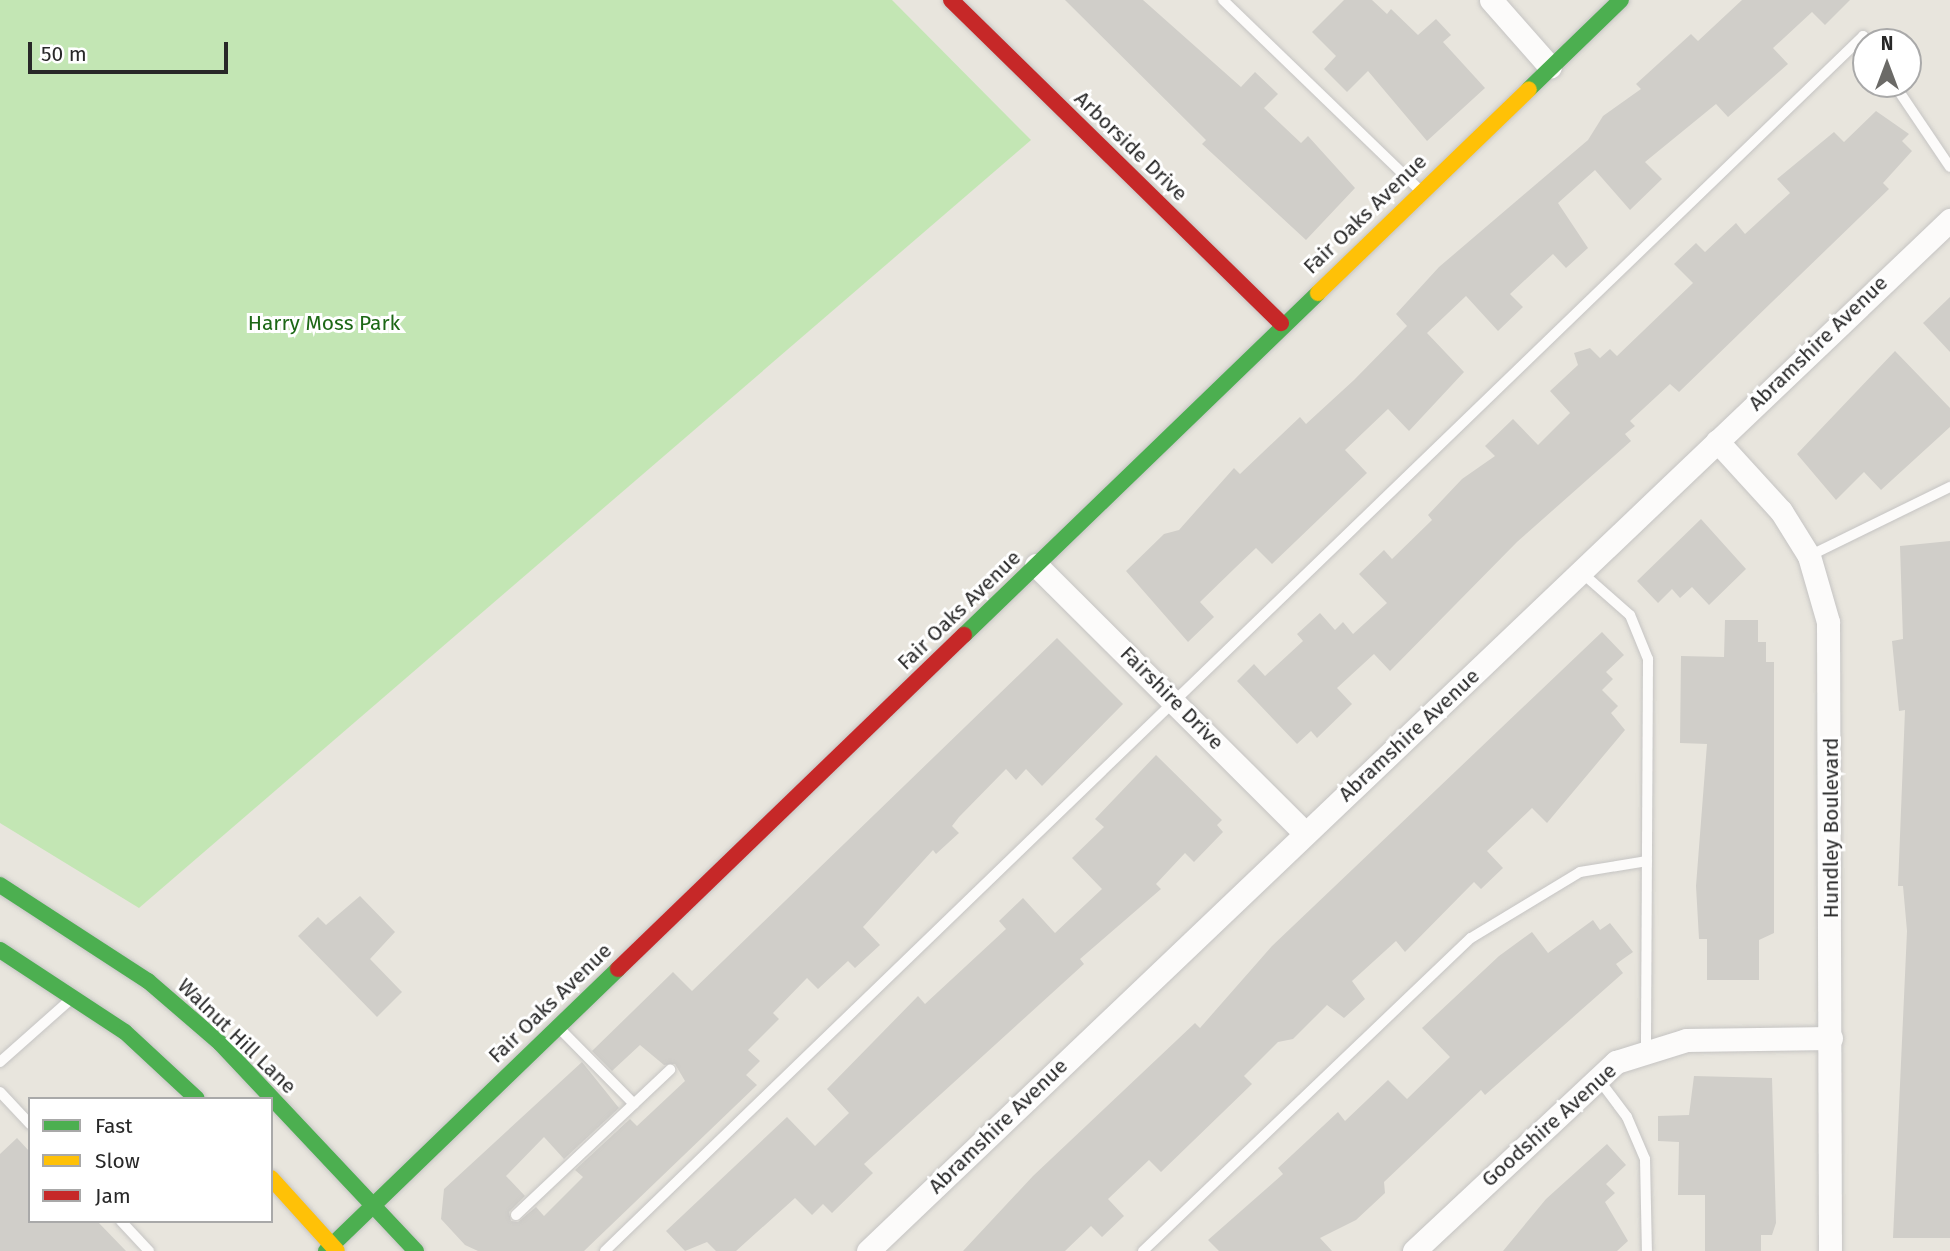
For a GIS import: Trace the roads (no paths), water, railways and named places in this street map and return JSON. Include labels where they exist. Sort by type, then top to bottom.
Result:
[{"type":"street","name":"Arborside Drive","points":[[951,0],[1280,323]]},
{"type":"street","points":[[1492,0],[1550,67]]},
{"type":"street","name":"Fair Oaks Avenue","points":[[332,1249],[372,1205],[1037,565],[1280,323],[1621,0]]},
{"type":"street","name":"Abramshire Avenue","points":[[868,1251],[1950,220]]},
{"type":"street","name":"Hundley Boulevard","points":[[1717,441],[1781,511],[1809,556],[1828,622],[1830,1251]]},
{"type":"street","name":"Fairshire Drive","points":[[1037,565],[1177,701],[1305,833]]},
{"type":"street","name":"Walnut Hill Lane","points":[[0,885],[148,981],[220,1043],[271,1097]]},
{"type":"street","points":[[0,950],[75,996],[195,1097]]},
{"type":"street","name":"Goodshire Avenue","points":[[1414,1251],[1597,1077],[1646,1049],[1686,1040],[1831,1038]]},
{"type":"street","name":"Walnut Hill Lane","points":[[273,1099],[416,1251]]},
{"type":"street","points":[[273,1180],[332,1249]]},
{"type":"lane","points":[[1223,0],[1420,190]]},
{"type":"lane","points":[[606,1251],[1852,47]]},
{"type":"lane","points":[[1903,98],[1950,167]]},
{"type":"lane","points":[[1809,556],[1950,487]]},
{"type":"lane","points":[[1581,572],[1630,615],[1647,659],[1646,1049]]},
{"type":"lane","points":[[1143,1251],[1471,938],[1580,872],[1647,861]]},
{"type":"lane","points":[[0,1062],[75,996]]},
{"type":"lane","points":[[557,1025],[634,1104]]},
{"type":"lane","points":[[516,1215],[670,1070]]},
{"type":"lane","points":[[1597,1077],[1627,1117],[1644,1159],[1647,1251]]},
{"type":"lane","points":[[0,1092],[28,1122]]},
{"type":"lane","points":[[123,1223],[149,1251]]},
{"type":"park label","name":"Harry Moss Park","points":[[324,323]]}]
